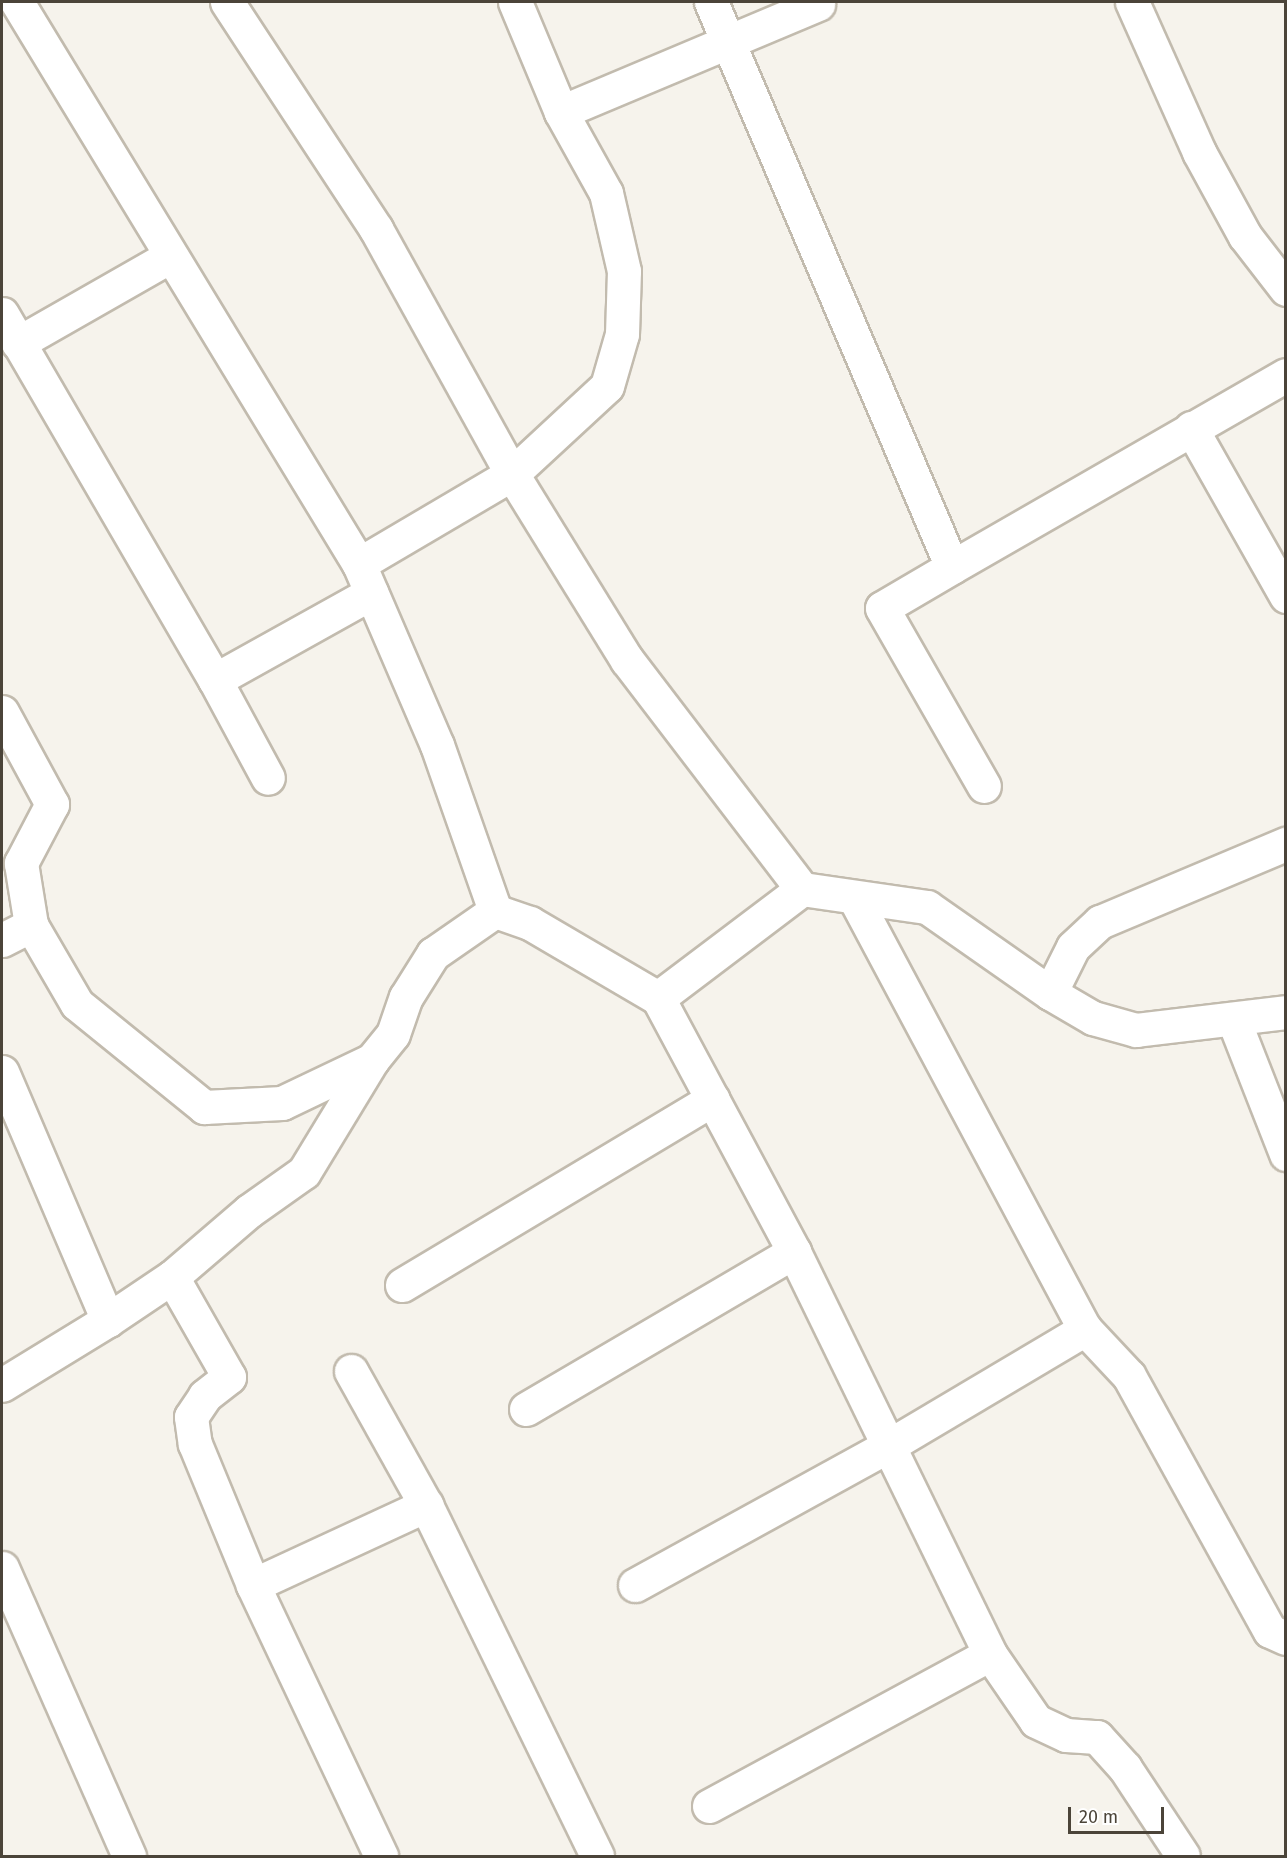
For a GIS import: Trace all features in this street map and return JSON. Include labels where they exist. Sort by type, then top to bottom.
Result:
[{"type":"street","points":[[17,2],[169,258],[365,578],[437,745],[495,911]]},
{"type":"street","points":[[227,2],[376,229],[512,474],[627,660],[802,889],[927,907],[1050,993],[1093,1018],[1136,1030],[1234,1021],[1286,1012]]},
{"type":"street","points":[[215,680],[512,474],[607,386],[622,334],[624,272],[606,193],[561,112],[515,2]]},
{"type":"street","points":[[711,2],[726,42],[952,567]]},
{"type":"street","points":[[1132,2],[1199,152],[1245,236],[1286,290]]},
{"type":"street","points":[[561,112],[818,4]]},
{"type":"street","points":[[18,343],[169,258]]},
{"type":"street","points":[[2,314],[215,680],[268,778]]},
{"type":"street","points":[[984,786],[882,608],[1286,375]]},
{"type":"street","points":[[1191,428],[1286,596]]},
{"type":"street","points":[[2,712],[52,804],[21,863],[31,925],[76,1004],[204,1107],[282,1103],[372,1060]]},
{"type":"street","points":[[1050,993],[1073,947],[1100,922],[1286,844]]},
{"type":"street","points":[[658,998],[802,889]]},
{"type":"street","points":[[854,897],[1085,1329],[1129,1376],[1270,1631],[1286,1638]]},
{"type":"street","points":[[495,911],[530,922],[658,998],[794,1252],[990,1654],[1036,1722],[1066,1735],[1097,1737],[1125,1768],[1183,1857]]},
{"type":"street","points":[[2,1385],[108,1320],[172,1277],[249,1210],[304,1172],[372,1060],[393,1034],[406,997],[433,954],[495,911]]},
{"type":"street","points":[[2,940],[31,925]]},
{"type":"street","points":[[1234,1021],[1286,1154]]},
{"type":"street","points":[[2,1072],[108,1320]]},
{"type":"street","points":[[402,1285],[713,1099]]},
{"type":"street","points":[[526,1409],[794,1252]]},
{"type":"street","points":[[172,1277],[229,1377],[205,1396],[191,1417],[195,1444],[253,1585],[381,1857]]},
{"type":"street","points":[[635,1585],[890,1445],[1085,1329]]},
{"type":"street","points":[[351,1371],[426,1505],[597,1857]]},
{"type":"street","points":[[253,1585],[426,1505]]},
{"type":"street","points":[[2,1568],[129,1857]]},
{"type":"street","points":[[709,1806],[990,1654]]}]
